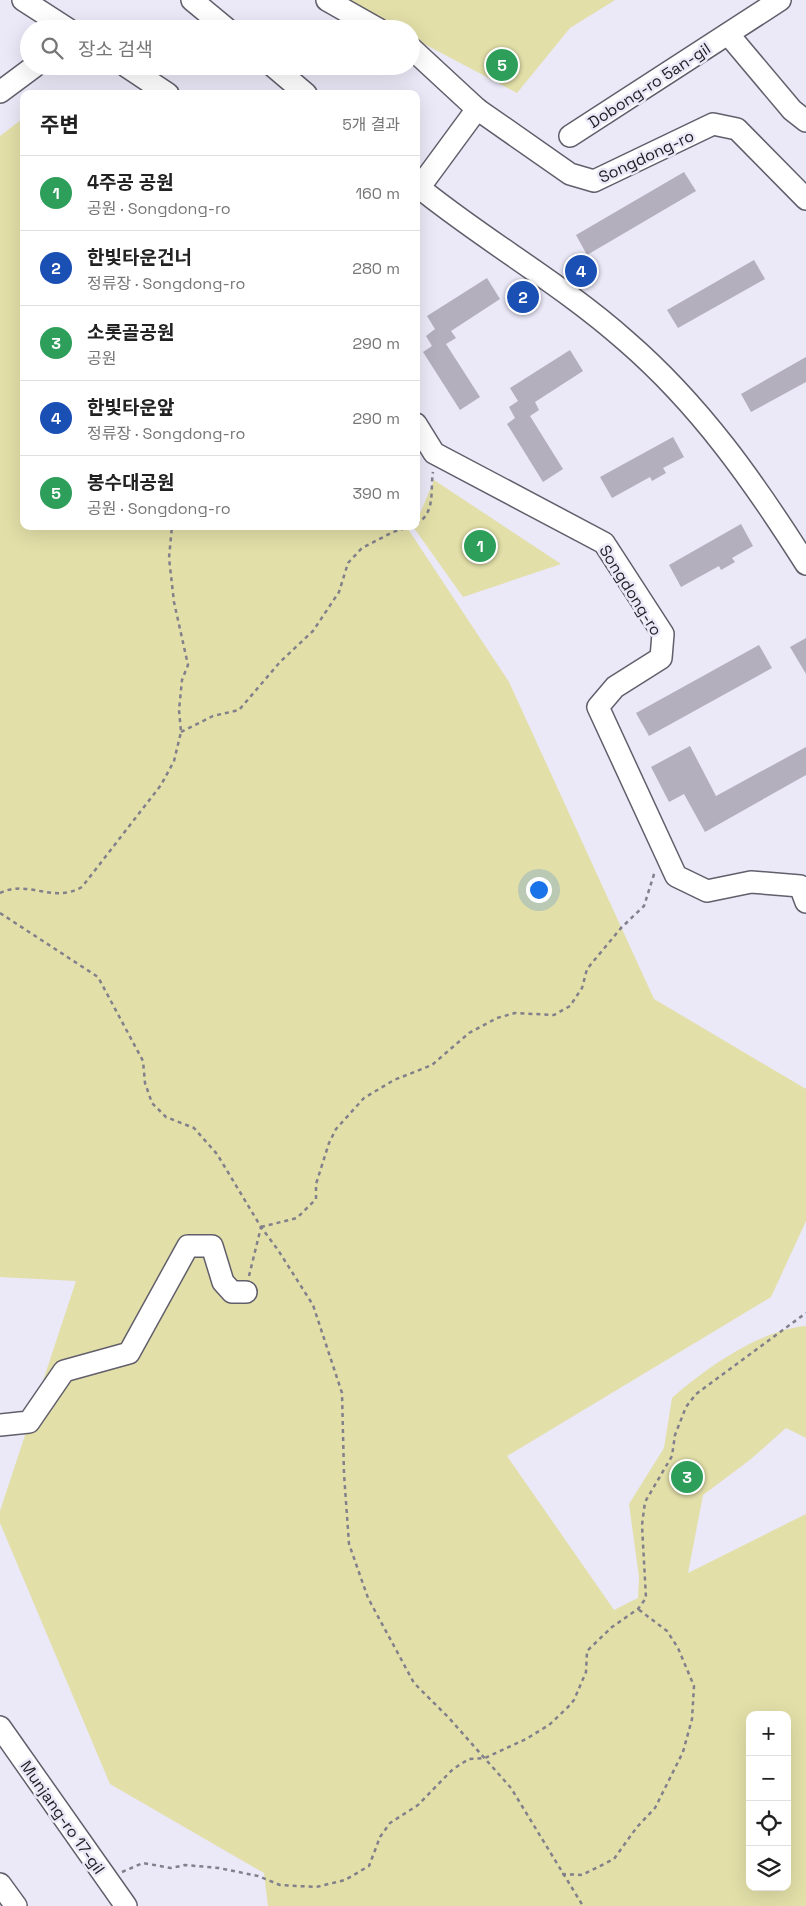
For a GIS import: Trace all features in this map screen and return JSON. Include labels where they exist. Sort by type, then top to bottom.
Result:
[{"type":"street","points":[[23,0],[54,20]]},
{"type":"street","points":[[192,0],[216,20]]},
{"type":"street","points":[[327,0],[362,20]]},
{"type":"street","name":"Dobong-ro 5an-gil","points":[[570,136],[780,0]]},
{"type":"street","name":"Dobong-ro 5an-gil","points":[[728,34],[792,110],[806,121]]},
{"type":"street","name":"Songdong-ro","points":[[420,56],[477,109],[570,174],[594,181],[713,124],[737,129],[806,199]]},
{"type":"street","points":[[0,92],[23,75]]},
{"type":"street","points":[[140,75],[162,90]]},
{"type":"street","points":[[284,75],[301,90]]},
{"type":"street","points":[[420,185],[477,109]]},
{"type":"street","points":[[420,189],[590,311],[626,341],[697,412],[725,446],[758,488],[806,564]]},
{"type":"street","name":"Songdong-ro","points":[[420,430],[434,453],[604,543],[663,634],[661,658],[615,687],[598,707],[676,876],[707,891],[751,882],[800,886],[806,902]]},
{"type":"street","points":[[0,1425],[29,1422],[64,1371],[129,1353],[188,1246],[212,1246],[223,1282],[232,1292],[246,1292]]},
{"type":"street","name":"Munjang-ro 17-gil","points":[[0,1727],[126,1906]]},
{"type":"street","points":[[0,1884],[16,1906]]},
{"type":"path","points":[[420,521],[428,514],[434,469],[446,459]]},
{"type":"path","points":[[0,893],[20,887],[61,894],[71,893],[82,887],[161,785],[174,761],[181,732],[178,710],[182,680],[188,665],[174,602],[169,558],[172,530]]},
{"type":"path","points":[[181,732],[213,716],[239,710],[280,662],[318,624],[339,592],[348,563],[362,548],[399,530]]},
{"type":"path","points":[[261,1227],[297,1218],[316,1199],[316,1184],[329,1143],[336,1129],[364,1098],[394,1080],[432,1065],[469,1033],[493,1020],[515,1013],[554,1015],[570,1006],[582,988],[587,969],[621,928],[644,906],[659,861],[665,852]]},
{"type":"path","points":[[0,913],[98,977],[143,1061],[145,1083],[152,1103],[166,1117],[194,1128],[217,1154],[261,1227],[313,1305],[342,1393],[344,1474],[349,1544],[368,1598],[414,1683],[486,1758],[511,1788],[561,1874],[583,1906]]},
{"type":"path","points":[[246,1292],[261,1227]]},
{"type":"path","points":[[106,1878],[143,1863],[171,1868],[186,1865],[219,1868],[258,1876],[280,1886],[316,1887],[332,1885],[369,1866],[380,1837],[390,1823],[418,1805],[454,1769],[469,1759],[486,1758],[526,1739],[549,1725],[574,1700],[586,1672],[587,1651],[612,1627],[638,1609],[646,1598],[642,1525],[645,1502],[672,1456],[676,1435],[686,1407],[696,1394],[806,1312]]},
{"type":"path","points":[[561,1874],[582,1874],[614,1859],[637,1827],[655,1808],[683,1752],[692,1719],[694,1686],[678,1648],[667,1631],[638,1609]]},
{"type":"shaded area","points":[[341,0],[615,0],[570,28],[517,93],[420,42],[420,20],[378,20]]},
{"type":"shaded area","points":[[20,121],[20,530],[409,530],[509,682],[654,999],[806,1089],[806,1221],[771,1297],[507,1456],[614,1610],[638,1598],[639,1577],[629,1504],[664,1448],[672,1398],[734,1352],[770,1335],[806,1326],[806,1438],[786,1428],[751,1459],[703,1495],[688,1573],[806,1514],[806,1906],[268,1906],[264,1873],[110,1784],[0,1523],[0,1511],[76,1281],[0,1277],[0,136]]},
{"type":"shaded area","points":[[434,480],[561,564],[463,597],[415,530],[420,530],[420,514]]},
{"type":"building","points":[[684,172],[696,191],[587,255],[576,235]]},
{"type":"building","points":[[754,260],[765,279],[678,328],[667,310]]},
{"type":"building","points":[[487,278],[500,299],[451,331],[456,338],[446,344],[480,397],[460,410],[423,352],[432,346],[426,336],[435,329],[427,316]]},
{"type":"building","points":[[570,350],[583,371],[535,402],[539,410],[530,416],[563,469],[543,482],[507,424],[515,418],[509,407],[518,401],[510,388]]},
{"type":"building","points":[[806,357],[806,382],[751,412],[741,394]]},
{"type":"building","points":[[673,437],[684,457],[663,468],[666,473],[652,481],[650,477],[612,498],[600,477]]},
{"type":"building","points":[[741,524],[753,546],[732,558],[735,562],[721,570],[719,566],[681,587],[669,565]]},
{"type":"building","points":[[806,638],[806,674],[790,647]]},
{"type":"building","points":[[759,645],[772,668],[649,736],[636,713]]},
{"type":"building","points":[[690,746],[716,796],[806,747],[806,775],[705,832],[684,794],[669,802],[651,767]]},
{"type":"place","name":"봉수대공원","points":[[502,65]]},
{"type":"place","name":"한빛타운앞","points":[[581,271]]},
{"type":"place","name":"한빛타운건너","points":[[523,297]]},
{"type":"place","name":"4주공 공원","points":[[480,546]]},
{"type":"place","name":"소롯골공원","points":[[687,1477]]}]
